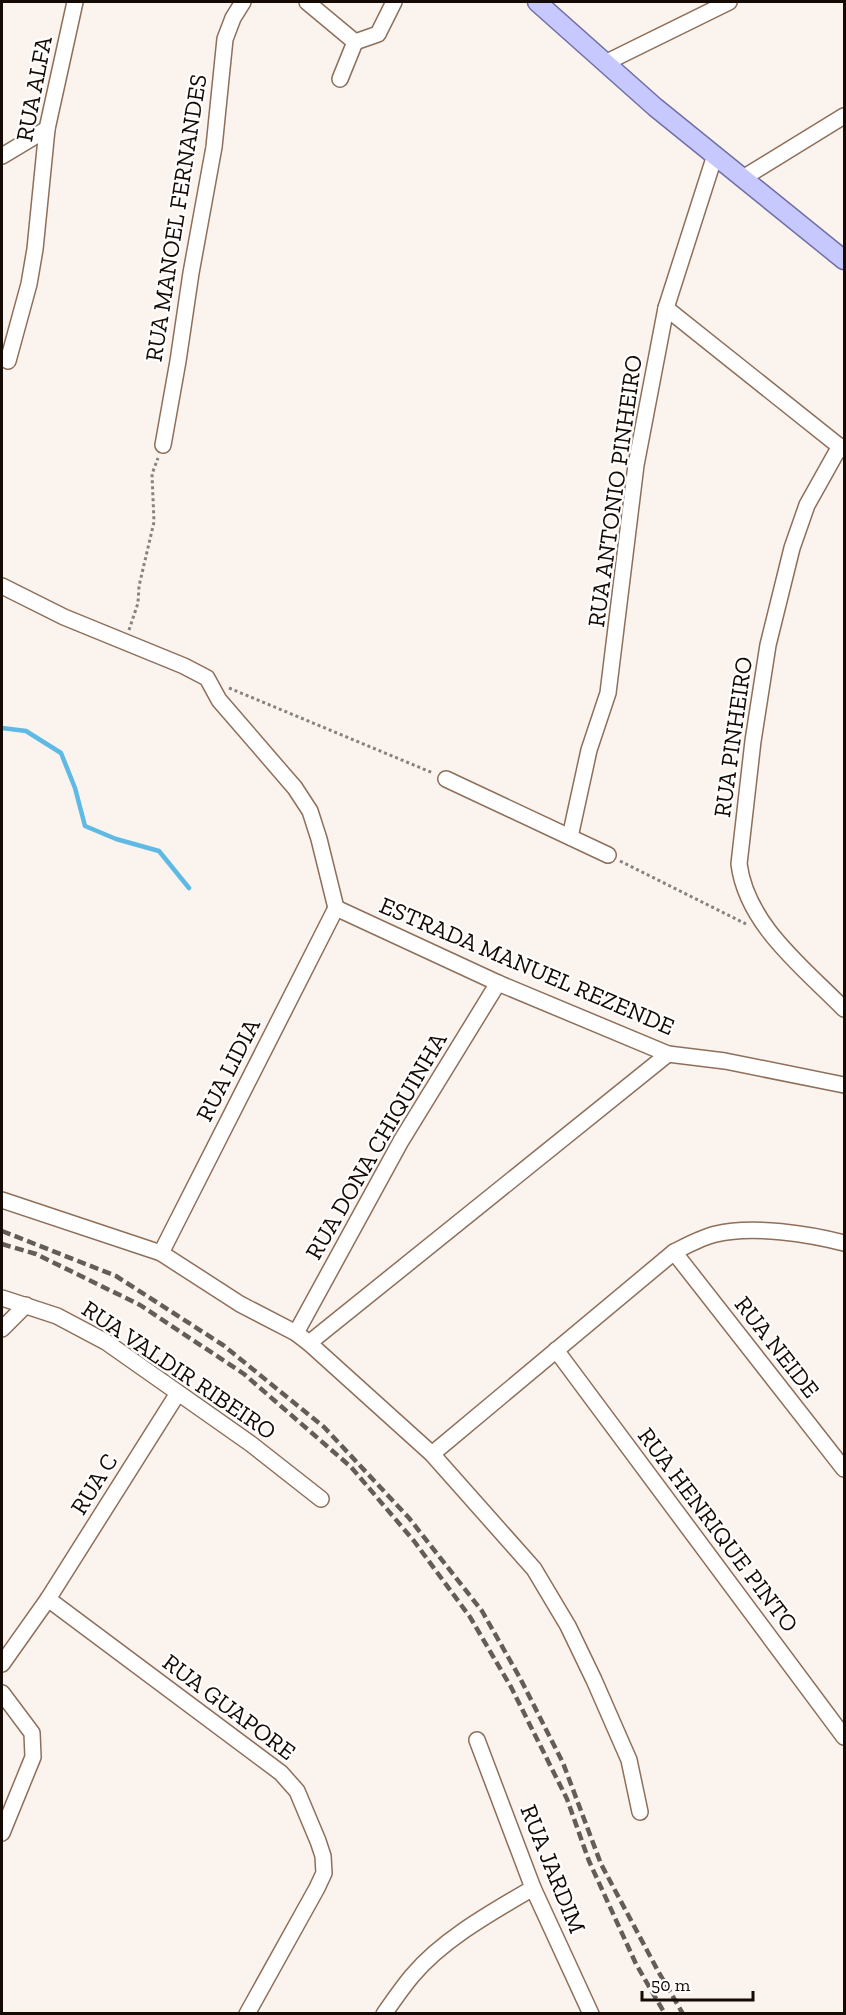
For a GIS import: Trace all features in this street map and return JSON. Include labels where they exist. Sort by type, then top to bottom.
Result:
[{"type":"main road","points":[[537,2],[655,107],[844,260]]},
{"type":"street","name":"RUA ALFA","points":[[8,361],[29,284],[35,249],[47,129],[75,2]]},
{"type":"street","name":"RUA MANOEL FERNANDES","points":[[163,445],[214,147],[225,39],[233,18],[243,2]]},
{"type":"street","points":[[307,2],[355,42]]},
{"type":"street","points":[[340,79],[355,42],[378,34],[394,2]]},
{"type":"street","points":[[605,63],[729,2]]},
{"type":"street","points":[[743,178],[844,116]]},
{"type":"street","points":[[2,156],[47,129]]},
{"type":"street","name":"RUA ANTONIO PINHEIRO","points":[[570,837],[590,750],[608,693],[636,465],[666,308],[715,155]]},
{"type":"street","points":[[666,308],[842,448]]},
{"type":"street","name":"RUA PINHEIRO","points":[[842,448],[807,505],[792,548],[768,645],[753,741],[740,864],[741,880],[750,902],[774,938],[844,1009]]},
{"type":"street","points":[[2,586],[64,617],[184,666],[207,678],[219,700],[295,788],[310,811],[336,908]]},
{"type":"street","points":[[446,778],[608,855]]},
{"type":"street","name":"ESTRADA MANUEL REZENDE","points":[[336,908],[498,983],[668,1054],[725,1061],[844,1085]]},
{"type":"street","name":"RUA LIDIA","points":[[161,1252],[336,908]]},
{"type":"street","name":"RUA DONA CHIQUINHA","points":[[302,1338],[401,1141],[498,983]]},
{"type":"street","points":[[302,1338],[668,1054]]},
{"type":"street","points":[[2,1200],[161,1252],[240,1304],[302,1338],[432,1454],[534,1569],[568,1626],[629,1760],[640,1812]]},
{"type":"street","points":[[432,1454],[674,1252],[715,1234],[733,1231],[813,1235],[844,1243]]},
{"type":"street","name":"RUA NEIDE","points":[[674,1252],[844,1468]]},
{"type":"street","name":"RUA VALDIR RIBEIRO","points":[[2,1298],[57,1316],[106,1342],[251,1444],[321,1499]]},
{"type":"street","points":[[2,1329],[26,1305]]},
{"type":"street","name":"RUA HENRIQUE PINTO","points":[[556,1350],[844,1737]]},
{"type":"street","name":"RUA C","points":[[2,1664],[48,1599],[178,1392]]},
{"type":"street","name":"RUA GUAPORE","points":[[48,1599],[281,1773],[297,1791],[323,1856],[324,1873],[247,2013]]},
{"type":"street","points":[[2,1693],[32,1732],[34,1739],[33,1756],[2,1833]]},
{"type":"street","name":"RUA JARDIM","points":[[477,1740],[533,1888],[591,2013]]},
{"type":"street","points":[[384,2013],[413,1975],[451,1941],[481,1919],[533,1888]]},
{"type":"path","points":[[124,643],[138,603],[139,586],[154,522],[152,474],[163,445]]},
{"type":"path","points":[[207,678],[446,778]]},
{"type":"path","points":[[608,855],[774,938]]},
{"type":"waterway","points":[[2,728],[26,731],[61,753],[75,788],[85,826],[116,839],[159,851],[189,888]]},
{"type":"railway","points":[[2,1231],[116,1276],[223,1345],[324,1427],[409,1518],[482,1611],[520,1678],[563,1763],[601,1864],[683,2014]]},
{"type":"railway","points":[[2,1244],[36,1254],[140,1305],[244,1374],[351,1467],[414,1541],[470,1617],[511,1687],[567,1799],[589,1861],[636,1964],[665,2014]]}]
